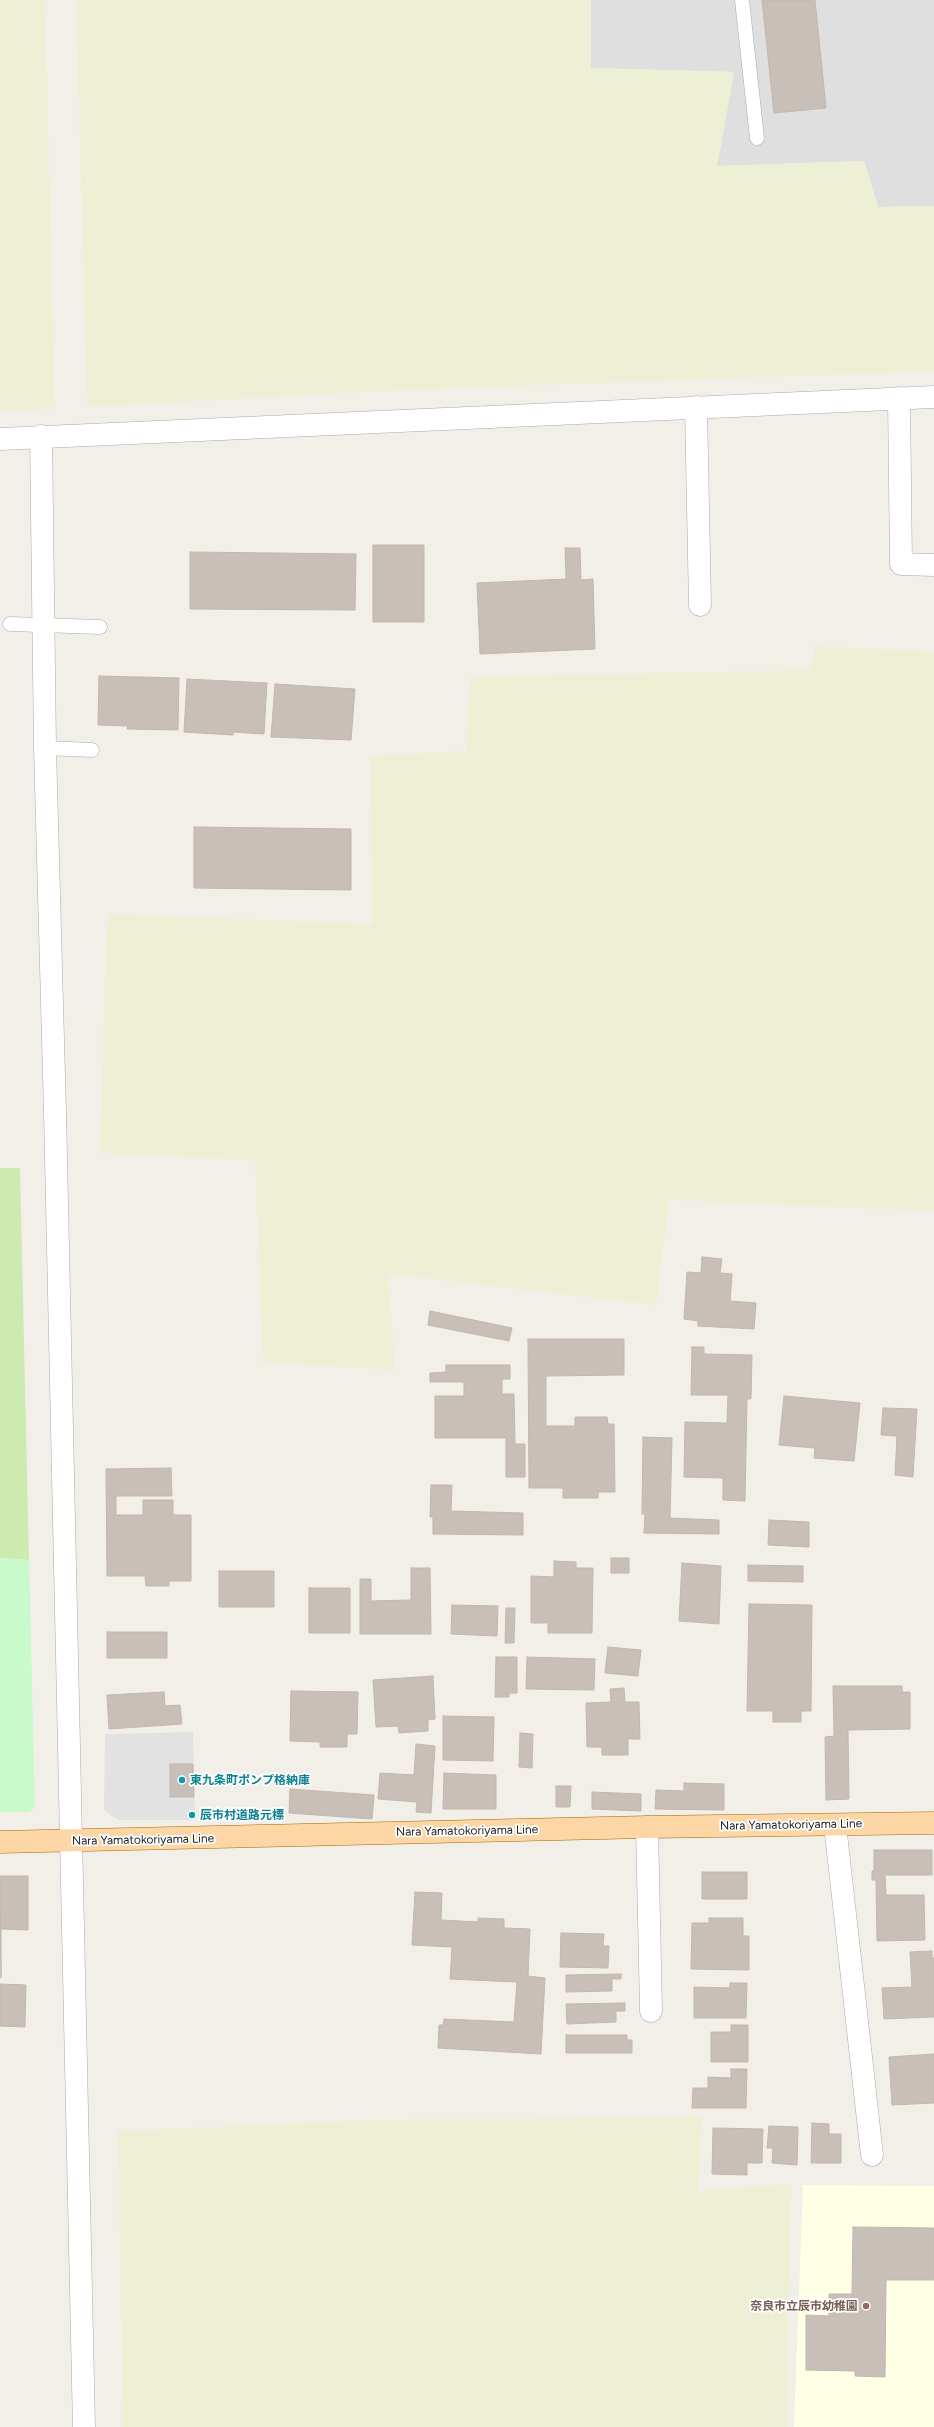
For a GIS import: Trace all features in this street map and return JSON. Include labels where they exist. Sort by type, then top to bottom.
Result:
[{"type":"main road","name":"Nara Yamatokoriyama Line","points":[[0,1842],[72,1842],[646,1827],[934,1823]]},
{"type":"street","points":[[0,439],[934,397]]},
{"type":"street","points":[[900,398],[901,564],[934,565]]},
{"type":"street","points":[[696,407],[700,605]]},
{"type":"street","points":[[41,436],[45,748],[72,1842],[84,2427]]},
{"type":"street","points":[[835,1825],[872,2155]]},
{"type":"street","points":[[646,1827],[651,2011]]},
{"type":"lane","points":[[742,0],[757,138]]},
{"type":"lane","points":[[10,624],[100,627]]},
{"type":"lane","points":[[45,748],[92,750]]},
{"type":"shaded area","points":[[0,0],[45,0],[55,409],[0,411]]},
{"type":"shaded area","points":[[76,0],[591,0],[591,68],[734,72],[717,166],[864,161],[878,207],[934,206],[934,371],[404,390],[87,407]]},
{"type":"shaded area","points":[[591,0],[934,0],[934,206],[878,207],[864,161],[717,166],[734,72],[591,68]]},
{"type":"shaded area","points":[[815,646],[934,652],[934,1211],[669,1200],[656,1305],[388,1274],[395,1370],[263,1362],[255,1160],[100,1153],[107,914],[372,924],[370,756],[466,751],[470,677],[811,670]]},
{"type":"shaded area","points":[[193,1732],[195,1820],[118,1820],[104,1810],[105,1734]]},
{"type":"shaded area","points":[[702,2117],[698,2191],[791,2184],[787,2427],[123,2427],[118,2131],[377,2120]]},
{"type":"shaded area","name":"奈良市立辰市幼稚園","points":[[803,2185],[934,2186],[934,2427],[794,2427]]},
{"type":"green space","points":[[0,1168],[20,1168],[29,1560],[0,1558]]},
{"type":"green space","points":[[0,1558],[29,1560],[35,1807],[29,1812],[0,1812]]},
{"type":"building","points":[[762,0],[815,0],[826,108],[774,113]]},
{"type":"building","points":[[373,545],[424,545],[424,622],[373,622]]},
{"type":"building","points":[[565,548],[580,548],[581,580],[593,579],[595,649],[480,654],[477,583],[566,579]]},
{"type":"building","points":[[190,552],[356,554],[355,610],[190,609]]},
{"type":"building","points":[[99,676],[179,678],[178,730],[127,729],[128,726],[98,725]]},
{"type":"building","points":[[187,679],[267,683],[264,734],[233,732],[233,735],[184,732]]},
{"type":"building","points":[[275,684],[355,689],[351,740],[271,737]]},
{"type":"building","points":[[194,827],[351,829],[351,890],[194,888]]},
{"type":"building","points":[[702,1257],[722,1259],[720,1273],[732,1274],[730,1301],[756,1303],[754,1329],[698,1326],[698,1321],[684,1319],[687,1272],[701,1273]]},
{"type":"building","points":[[430,1311],[512,1328],[509,1341],[428,1325]]},
{"type":"building","points":[[528,1339],[624,1339],[624,1375],[546,1376],[546,1426],[575,1426],[575,1417],[607,1417],[608,1424],[614,1424],[615,1492],[598,1492],[598,1498],[563,1498],[563,1488],[529,1488]]},
{"type":"building","points":[[692,1347],[704,1347],[704,1354],[752,1355],[751,1399],[747,1399],[745,1501],[723,1500],[723,1478],[684,1477],[685,1422],[727,1423],[728,1395],[691,1395]]},
{"type":"building","points":[[446,1365],[510,1365],[510,1379],[502,1379],[502,1394],[514,1394],[515,1444],[525,1444],[525,1477],[506,1477],[506,1438],[435,1438],[435,1396],[464,1396],[464,1382],[430,1382],[430,1373],[446,1372]]},
{"type":"building","points":[[784,1396],[860,1403],[854,1461],[814,1458],[815,1448],[779,1445]]},
{"type":"building","points":[[883,1408],[917,1409],[913,1477],[895,1475],[897,1436],[881,1435]]},
{"type":"building","points":[[643,1437],[672,1438],[670,1518],[719,1520],[719,1534],[644,1533],[645,1514],[642,1514]]},
{"type":"building","points":[[171,1468],[172,1496],[116,1496],[116,1515],[143,1515],[143,1500],[173,1500],[173,1515],[191,1515],[191,1581],[169,1581],[169,1586],[146,1586],[145,1576],[107,1576],[106,1469]]},
{"type":"building","points":[[431,1485],[452,1485],[451,1511],[523,1513],[523,1535],[433,1534],[433,1517],[430,1517]]},
{"type":"building","points":[[769,1520],[809,1522],[809,1547],[768,1545]]},
{"type":"building","points":[[611,1558],[629,1558],[629,1573],[611,1573]]},
{"type":"building","points":[[554,1561],[576,1562],[576,1568],[593,1568],[592,1633],[548,1633],[548,1623],[531,1623],[531,1576],[554,1577]]},
{"type":"building","points":[[682,1563],[721,1566],[719,1624],[679,1621]]},
{"type":"building","points":[[748,1565],[803,1566],[803,1582],[748,1581]]},
{"type":"building","points":[[411,1568],[430,1568],[431,1634],[360,1634],[360,1579],[371,1579],[371,1601],[411,1600]]},
{"type":"building","points":[[219,1571],[274,1571],[274,1607],[219,1607]]},
{"type":"building","points":[[309,1588],[350,1588],[350,1633],[309,1633]]},
{"type":"building","points":[[749,1604],[812,1605],[811,1711],[801,1711],[801,1722],[773,1722],[773,1711],[747,1711]]},
{"type":"building","points":[[452,1605],[498,1606],[497,1636],[451,1634]]},
{"type":"building","points":[[506,1608],[515,1608],[514,1643],[505,1643]]},
{"type":"building","points":[[107,1632],[167,1632],[167,1658],[107,1658]]},
{"type":"building","points":[[608,1647],[641,1650],[638,1676],[605,1673]]},
{"type":"building","points":[[496,1657],[517,1657],[517,1693],[509,1693],[509,1697],[495,1697]]},
{"type":"building","points":[[527,1657],[595,1659],[594,1690],[526,1689]]},
{"type":"building","points":[[433,1676],[435,1719],[428,1720],[428,1731],[399,1733],[398,1726],[376,1727],[373,1680]]},
{"type":"building","points":[[833,1686],[902,1686],[902,1692],[910,1692],[910,1729],[848,1730],[849,1799],[826,1800],[825,1737],[834,1736]]},
{"type":"building","points":[[624,1688],[625,1702],[639,1702],[640,1739],[628,1739],[628,1755],[602,1755],[602,1747],[587,1747],[586,1703],[611,1702],[610,1689]]},
{"type":"building","points":[[291,1691],[358,1692],[357,1734],[347,1734],[347,1747],[320,1747],[320,1742],[290,1741]]},
{"type":"building","points":[[164,1692],[165,1706],[180,1705],[182,1724],[109,1729],[107,1695]]},
{"type":"building","points":[[443,1716],[494,1717],[493,1761],[443,1760]]},
{"type":"building","points":[[520,1733],[533,1734],[532,1768],[519,1767]]},
{"type":"building","points":[[416,1744],[435,1746],[431,1813],[416,1812],[417,1802],[378,1799],[380,1773],[414,1775]]},
{"type":"building","name":"東九条町ポンプ格納庫","points":[[170,1764],[193,1764],[194,1797],[170,1797]]},
{"type":"building","points":[[444,1773],[496,1775],[496,1809],[443,1809]]},
{"type":"building","points":[[684,1783],[724,1784],[724,1810],[655,1809],[656,1790],[684,1791]]},
{"type":"building","points":[[556,1786],[571,1786],[570,1807],[556,1807]]},
{"type":"building","points":[[290,1789],[374,1795],[372,1819],[289,1813]]},
{"type":"building","points":[[592,1792],[641,1794],[641,1811],[592,1809]]},
{"type":"building","points":[[874,1850],[932,1850],[932,1875],[885,1875],[886,1895],[924,1895],[925,1940],[877,1941],[876,1880],[872,1880],[872,1871],[874,1871]]},
{"type":"building","points":[[702,1872],[747,1872],[747,1899],[702,1899]]},
{"type":"building","points":[[0,1876],[28,1876],[28,1930],[1,1929],[1,1978]]},
{"type":"building","points":[[415,1892],[442,1893],[441,1920],[478,1922],[478,1918],[504,1919],[504,1928],[530,1929],[528,1976],[545,1978],[541,2054],[438,2048],[439,2025],[443,2025],[444,2019],[514,2022],[517,1982],[450,1979],[452,1947],[412,1945]]},
{"type":"building","points":[[709,1918],[743,1918],[743,1936],[749,1936],[749,1970],[691,1969],[692,1923],[709,1923]]},
{"type":"building","points":[[561,1933],[604,1934],[603,1946],[609,1946],[608,1968],[560,1967]]},
{"type":"building","points":[[932,1951],[932,1958],[934,1958],[934,2017],[884,2019],[882,1988],[912,1987],[910,1952]]},
{"type":"building","points":[[621,1974],[621,1979],[612,1979],[612,1991],[566,1992],[566,1975]]},
{"type":"building","points":[[730,1983],[747,1983],[746,2018],[694,2018],[694,1987],[730,1988]]},
{"type":"building","points":[[0,1984],[26,1985],[25,2027],[0,2026]]},
{"type":"building","points":[[625,2003],[625,2011],[616,2011],[616,2022],[567,2024],[566,2004]]},
{"type":"building","points":[[731,2025],[748,2025],[748,2062],[711,2062],[711,2032],[731,2032]]},
{"type":"building","points":[[566,2035],[627,2035],[627,2040],[632,2040],[632,2053],[566,2053]]},
{"type":"building","points":[[934,2054],[934,2103],[892,2105],[889,2057]]},
{"type":"building","points":[[731,2069],[747,2069],[746,2108],[692,2108],[693,2088],[708,2088],[708,2077],[731,2078]]},
{"type":"building","points":[[812,2123],[829,2124],[829,2134],[841,2134],[841,2163],[811,2163]]},
{"type":"building","points":[[769,2126],[798,2127],[797,2165],[772,2163],[773,2148],[767,2148]]},
{"type":"building","points":[[713,2128],[763,2129],[762,2163],[747,2163],[747,2175],[712,2174]]},
{"type":"building","points":[[853,2227],[934,2228],[934,2280],[886,2280],[885,2377],[855,2376],[855,2371],[806,2370],[806,2315],[829,2316],[829,2294],[852,2294]]},
{"type":"place","name":"東九条町ポンプ格納庫","points":[[182,1780]]},
{"type":"place","name":"辰市村道路元標","points":[[192,1815]]},
{"type":"place","name":"奈良市立辰市幼稚園","points":[[866,2306]]}]
